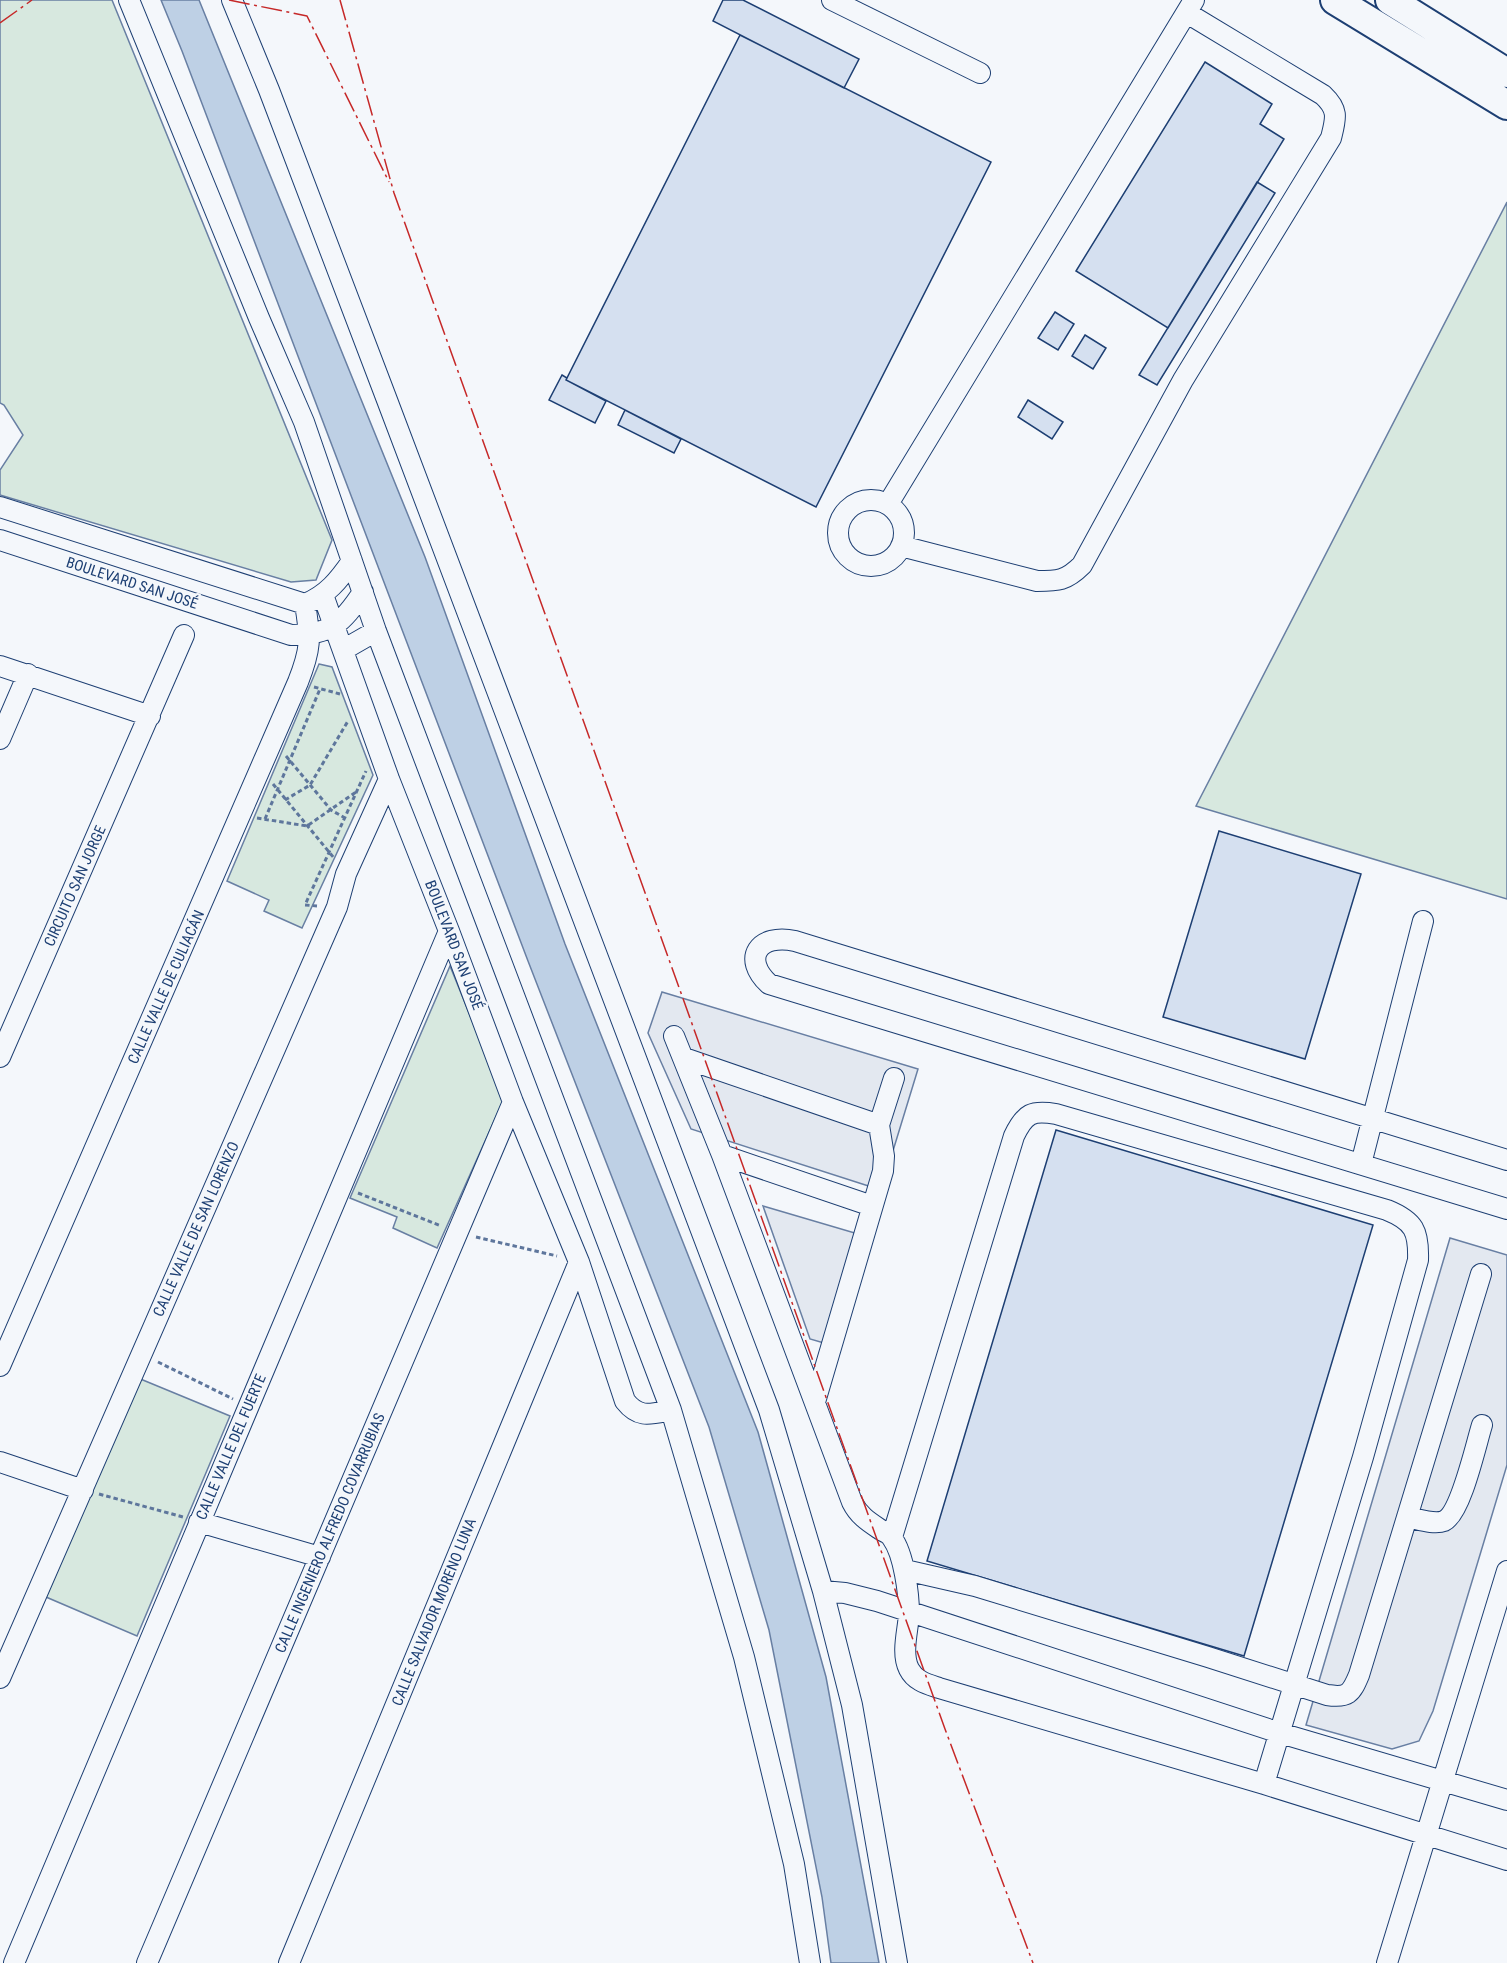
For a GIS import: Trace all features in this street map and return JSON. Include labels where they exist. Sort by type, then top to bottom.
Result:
[{"type":"highway","points":[[1335,0],[1507,105]]},
{"type":"highway","points":[[1390,0],[1507,73]]},
{"type":"street","points":[[129,0],[304,422],[376,631],[671,1410],[744,1657],[794,1864],[810,1963]]},
{"type":"street","points":[[232,0],[269,90],[379,378],[769,1410],[823,1591],[852,1705],[897,1963]]},
{"type":"street","points":[[832,0],[980,73]]},
{"type":"street","points":[[888,504],[1190,7],[1323,95],[1334,105],[1336,120],[1330,138],[1183,380],[1082,566],[1070,576],[1054,581],[1037,581],[901,546]]},
{"type":"street","points":[[878,500],[888,504],[897,512],[904,534],[895,556],[886,563],[875,566],[863,566],[852,561],[844,554],[838,543],[837,532],[840,520],[855,503],[878,500]]},
{"type":"street","points":[[0,507],[314,599],[339,581],[352,561]]},
{"type":"street","name":"BOULEVARD SAN JOSÉ","points":[[0,540],[291,635],[310,635],[334,626],[350,612],[363,592]]},
{"type":"street","name":"BOULEVARD SAN JOSÉ","points":[[314,599],[334,626],[376,744],[513,1102],[579,1262],[625,1401],[632,1411],[645,1414],[671,1410]]},
{"type":"street","name":"CALLE VALLE DE CULIACÁN","points":[[0,1366],[298,682],[307,658],[314,599]]},
{"type":"street","points":[[343,650],[376,631]]},
{"type":"street","name":"CIRCUITO SAN JORGE","points":[[0,1057],[184,635]]},
{"type":"street","points":[[0,666],[150,716]]},
{"type":"street","points":[[0,739],[28,674]]},
{"type":"street","name":"CALLE VALLE DE SAN LORENZO","points":[[0,1678],[337,908],[346,873],[389,778]]},
{"type":"street","points":[[1361,1164],[1423,921]]},
{"type":"street","name":"CALLE VALLE DEL FUERTE","points":[[14,1963],[449,931]]},
{"type":"street","points":[[1507,1160],[795,941],[781,938],[769,940],[758,949],[755,961],[759,975],[769,984],[1507,1209]]},
{"type":"street","points":[[674,1036],[722,1155],[856,1511],[892,1537],[905,1570],[909,1612],[906,1662],[915,1678],[923,1683],[1264,1784],[1507,1860]]},
{"type":"street","points":[[684,1058],[879,1125]]},
{"type":"street","points":[[815,1402],[883,1171],[884,1156],[879,1125],[894,1078]]},
{"type":"street","name":"CALLE INGENIERO ALFREDO COVARRUBIAS","points":[[147,1963],[513,1102]]},
{"type":"street","points":[[892,1537],[1014,1136],[1026,1116],[1035,1112],[1056,1114],[1387,1210],[1400,1216],[1413,1226],[1419,1241],[1419,1260],[1363,1457],[1264,1784]]},
{"type":"street","points":[[722,1155],[872,1206]]},
{"type":"street","name":"CALLE SALVADOR MORENO LUNA","points":[[289,1963],[579,1262]]},
{"type":"street","points":[[905,1570],[975,1586],[1327,1695],[1339,1697],[1348,1694],[1354,1689],[1359,1676],[1481,1274]]},
{"type":"street","points":[[1407,1517],[1438,1522],[1447,1520],[1453,1513],[1482,1425]]},
{"type":"street","points":[[0,1462],[83,1490]]},
{"type":"street","points":[[199,1522],[320,1557]]},
{"type":"street","points":[[1388,1963],[1507,1571]]},
{"type":"street","points":[[823,1591],[861,1597],[1280,1734],[1507,1800]]},
{"type":"path","points":[[285,800],[310,785],[360,699],[298,682]]},
{"type":"path","points":[[265,819],[320,689]]},
{"type":"path","points":[[273,741],[331,810],[345,818]]},
{"type":"path","points":[[337,908],[305,905],[357,792],[376,744]]},
{"type":"path","points":[[261,768],[346,873]]},
{"type":"path","points":[[241,815],[307,826],[357,792]]},
{"type":"path","points":[[141,1353],[248,1406]]},
{"type":"path","points":[[83,1490],[199,1522]]},
{"type":"shaded area","points":[[0,0],[112,0],[332,540],[316,580],[291,582],[0,495],[0,470],[23,435],[4,405],[0,403]]},
{"type":"shaded area","points":[[1507,202],[1507,899],[1196,806]]},
{"type":"shaded area","points":[[319,664],[332,667],[373,775],[302,928],[264,911],[269,900],[227,881]]},
{"type":"shaded area","points":[[450,966],[504,1099],[437,1248],[393,1228],[397,1217],[350,1198]]},
{"type":"shaded area","points":[[662,992],[918,1069],[881,1190],[691,1129],[648,1033]]},
{"type":"shaded area","points":[[763,1206],[865,1236],[831,1345],[810,1339]]},
{"type":"shaded area","points":[[1450,1238],[1507,1255],[1507,1465],[1433,1711],[1419,1741],[1392,1749],[1306,1725]]},
{"type":"shaded area","points":[[138,1378],[230,1416],[137,1636],[46,1597]]},
{"type":"water","points":[[161,0],[199,0],[425,557],[565,944],[758,1432],[826,1677],[879,1963],[831,1963],[822,1897],[769,1630],[709,1427],[528,961]]},
{"type":"building","points":[[723,0],[743,0],[859,59],[844,88],[713,21]]},
{"type":"building","points":[[740,35],[991,162],[816,507],[566,380]]},
{"type":"building","points":[[1205,62],[1272,104],[1260,124],[1284,139],[1168,328],[1076,271]]},
{"type":"building","points":[[1257,182],[1275,193],[1157,385],[1139,375]]},
{"type":"building","points":[[1055,312],[1074,324],[1058,350],[1038,338]]},
{"type":"building","points":[[1085,335],[1106,348],[1093,369],[1072,356]]},
{"type":"building","points":[[562,375],[567,378],[566,380],[606,401],[595,423],[549,400]]},
{"type":"building","points":[[1028,400],[1063,422],[1052,439],[1018,417]]},
{"type":"building","points":[[625,410],[681,439],[674,453],[618,425]]},
{"type":"building","points":[[1219,831],[1361,874],[1305,1059],[1163,1017]]},
{"type":"building","points":[[1056,1130],[1373,1225],[1244,1656],[927,1561]]},
{"type":"power","points":[[0,23],[32,0]]},
{"type":"power","points":[[229,0],[307,16],[389,182]]},
{"type":"power","points":[[340,0],[394,193],[945,1729],[1033,1963]]}]
